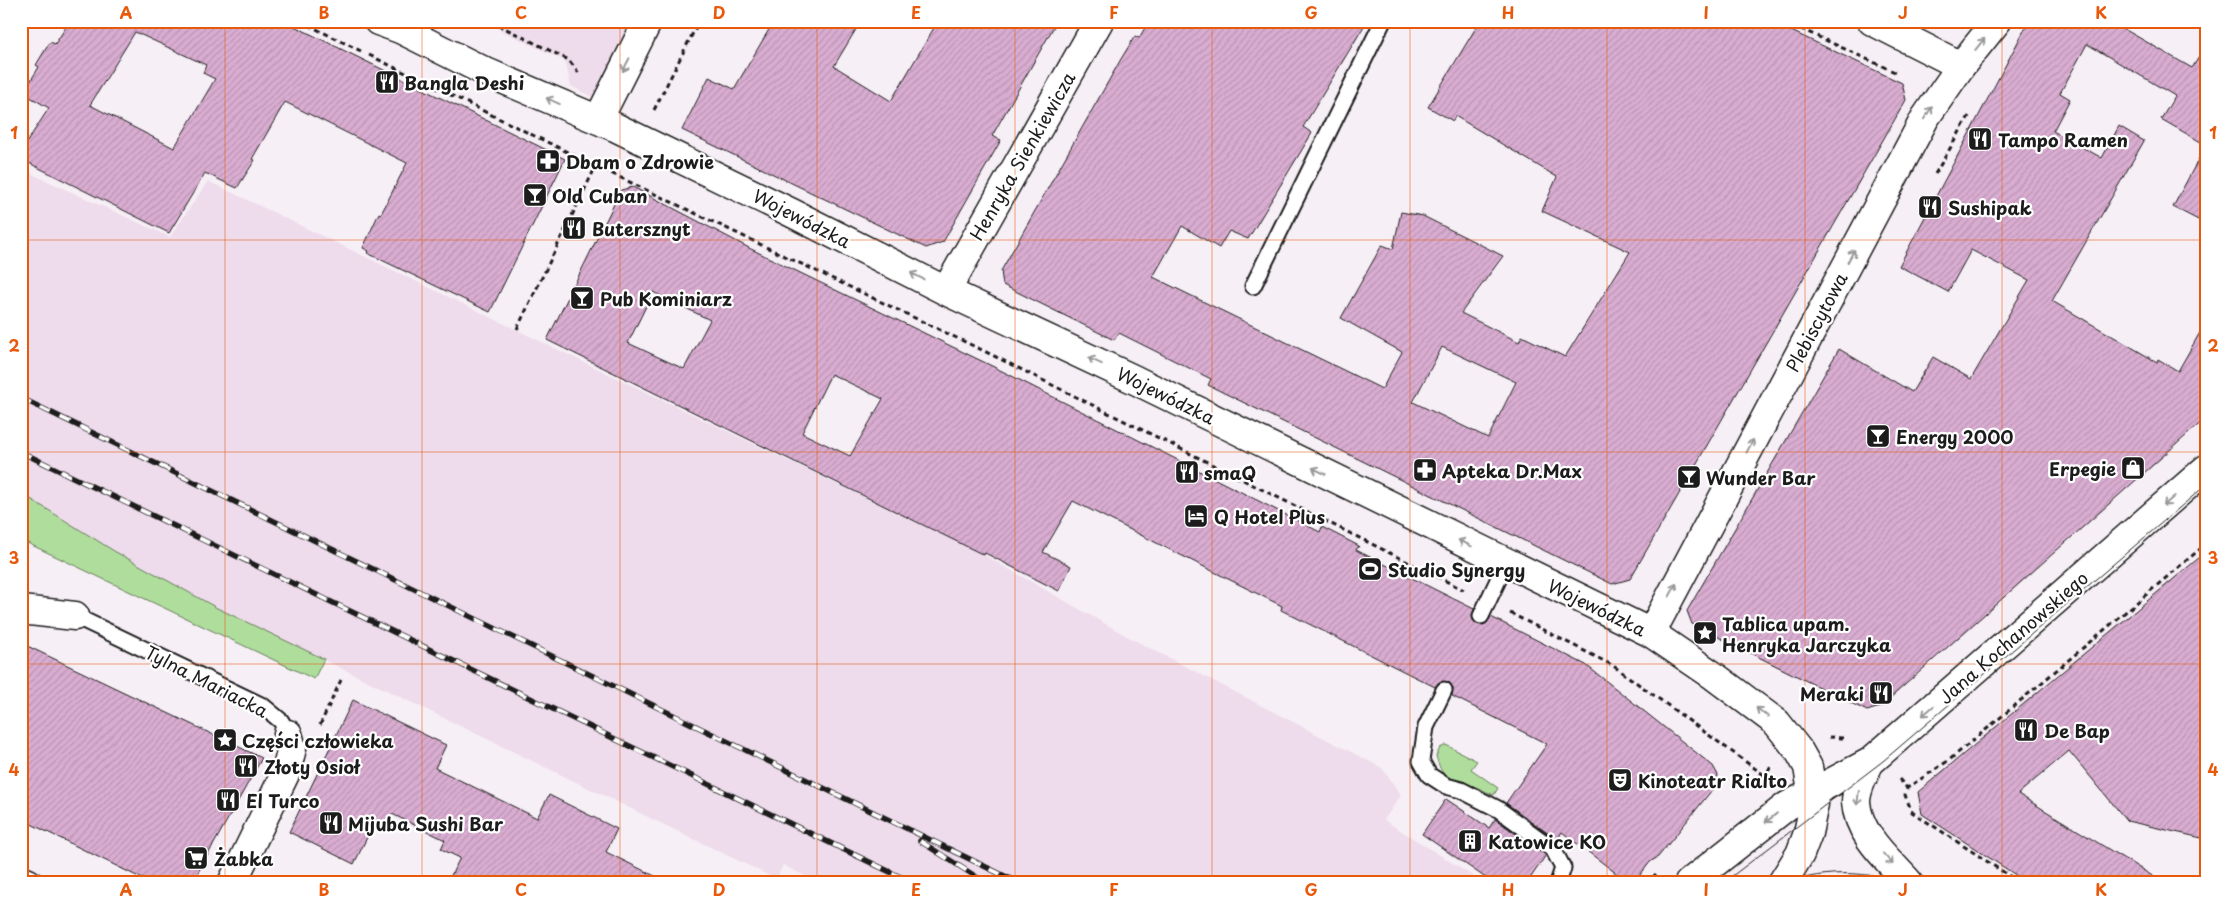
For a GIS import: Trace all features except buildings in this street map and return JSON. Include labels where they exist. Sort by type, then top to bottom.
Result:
[{"type":"street","name":"Wojewódzka","points":[[378,21],[488,72],[615,126],[946,291],[1131,378],[1651,633],[1714,676],[1777,723],[1799,751],[1808,767],[1814,804],[1808,833],[1800,854],[1782,883]]},
{"type":"street","points":[[598,120],[648,21]]},
{"type":"street","name":"Henryka Sienkiewicza","points":[[946,291],[1098,21]]},
{"type":"street","points":[[1872,21],[1961,66]]},
{"type":"street","name":"Plebiscytowa","points":[[1651,633],[1925,118],[1961,66],[1997,21]]},
{"type":"street","name":"Jana Kochanowskiego","points":[[1689,883],[1787,806],[1870,762],[2206,469]]},
{"type":"street","name":"Tylna Mariacka","points":[[21,610],[75,616]]},
{"type":"street","name":"Tylna Mariacka","points":[[232,883],[286,772],[292,748],[288,734]]},
{"type":"street","points":[[1870,762],[1862,778],[1856,802],[1860,821],[1868,835],[1909,883]]},
{"type":"street","points":[[21,880],[28,883]]},
{"type":"lane","points":[[1253,286],[1383,21]]},
{"type":"lane","points":[[1481,616],[1506,563]]},
{"type":"lane","name":"Tylna Mariacka","points":[[75,616],[263,706],[281,721],[288,734]]},
{"type":"lane","points":[[1444,690],[1426,727],[1421,761],[1429,775],[1446,786],[1461,790],[1498,809],[1553,849],[1563,868],[1558,883]]},
{"type":"path","points":[[300,21],[596,166],[982,350],[1612,665],[1764,775]]},
{"type":"path","points":[[490,21],[569,60],[583,80]]},
{"type":"path","points":[[1784,21],[1906,77]]},
{"type":"path","points":[[517,329],[596,166]]},
{"type":"path","points":[[2020,883],[1912,812],[1907,805],[1905,795],[1907,788],[1948,760],[1988,728],[2206,544]]},
{"type":"path","points":[[317,731],[341,680]]},
{"type":"path","points":[[1821,735],[1836,739],[1847,738]]},
{"type":"shaded area","points":[[482,21],[637,21],[598,100],[571,86],[565,61]]},
{"type":"shaded area","points":[[21,169],[170,237],[208,181],[984,555],[1132,639],[1382,768],[1401,795],[1384,820],[1484,883],[819,883],[783,865],[776,879],[217,608],[114,551],[21,493]]},
{"type":"green space","points":[[21,493],[114,551],[217,608],[324,659],[314,679],[21,540]]},
{"type":"green space","points":[[1446,745],[1477,761],[1471,769],[1498,788],[1494,795],[1445,775],[1440,768],[1436,756],[1440,748]]},
{"type":"tram line","points":[[1723,883],[1883,761],[2206,485]]},
{"type":"tram line","points":[[1787,883],[1832,874],[1863,874],[1908,883]]},
{"type":"railway","points":[[21,398],[1019,883]]},
{"type":"railway","points":[[21,452],[913,883]]},
{"type":"railway","points":[[920,841],[986,883]]},
{"type":"place","name":"Bangla Deshi","points":[[387,82]]},
{"type":"place","name":"Tampo Ramen","points":[[1980,139]]},
{"type":"place","name":"Dbam o Zdrowie","points":[[548,161]]},
{"type":"place","name":"Old Cuban","points":[[535,195]]},
{"type":"place","name":"Sushipak","points":[[1930,207]]},
{"type":"place","name":"Butersznyt","points":[[574,228]]},
{"type":"place","name":"Pub Kominiarz","points":[[582,298]]},
{"type":"place","name":"Energy 2000","points":[[1878,436]]},
{"type":"place","name":"Erpegie","points":[[2133,468]]},
{"type":"place","name":"Apteka Dr.Max","points":[[1425,470]]},
{"type":"place","name":"smaQ","points":[[1187,472]]},
{"type":"place","name":"Wunder Bar","points":[[1689,477]]},
{"type":"place","name":"Q Hotel Plus","points":[[1196,516]]},
{"type":"place","name":"Studio Synergy","points":[[1370,569]]},
{"type":"place","name":"Tablica upam. Henryka Jarczyka","points":[[1705,633]]},
{"type":"place","name":"Meraki","points":[[1881,693]]},
{"type":"place","name":"De Bap","points":[[2026,730]]},
{"type":"place","name":"Części człowieka","points":[[225,740]]},
{"type":"place","name":"Złoty Osioł","points":[[246,766]]},
{"type":"place","name":"Kinoteatr Rialto","points":[[1620,780]]},
{"type":"place","name":"El Turco","points":[[228,800]]},
{"type":"place","name":"Mijuba Sushi Bar","points":[[331,823]]},
{"type":"place","name":"Katowice KO","points":[[1470,841]]},
{"type":"place","name":"Żabka","points":[[196,858]]}]
